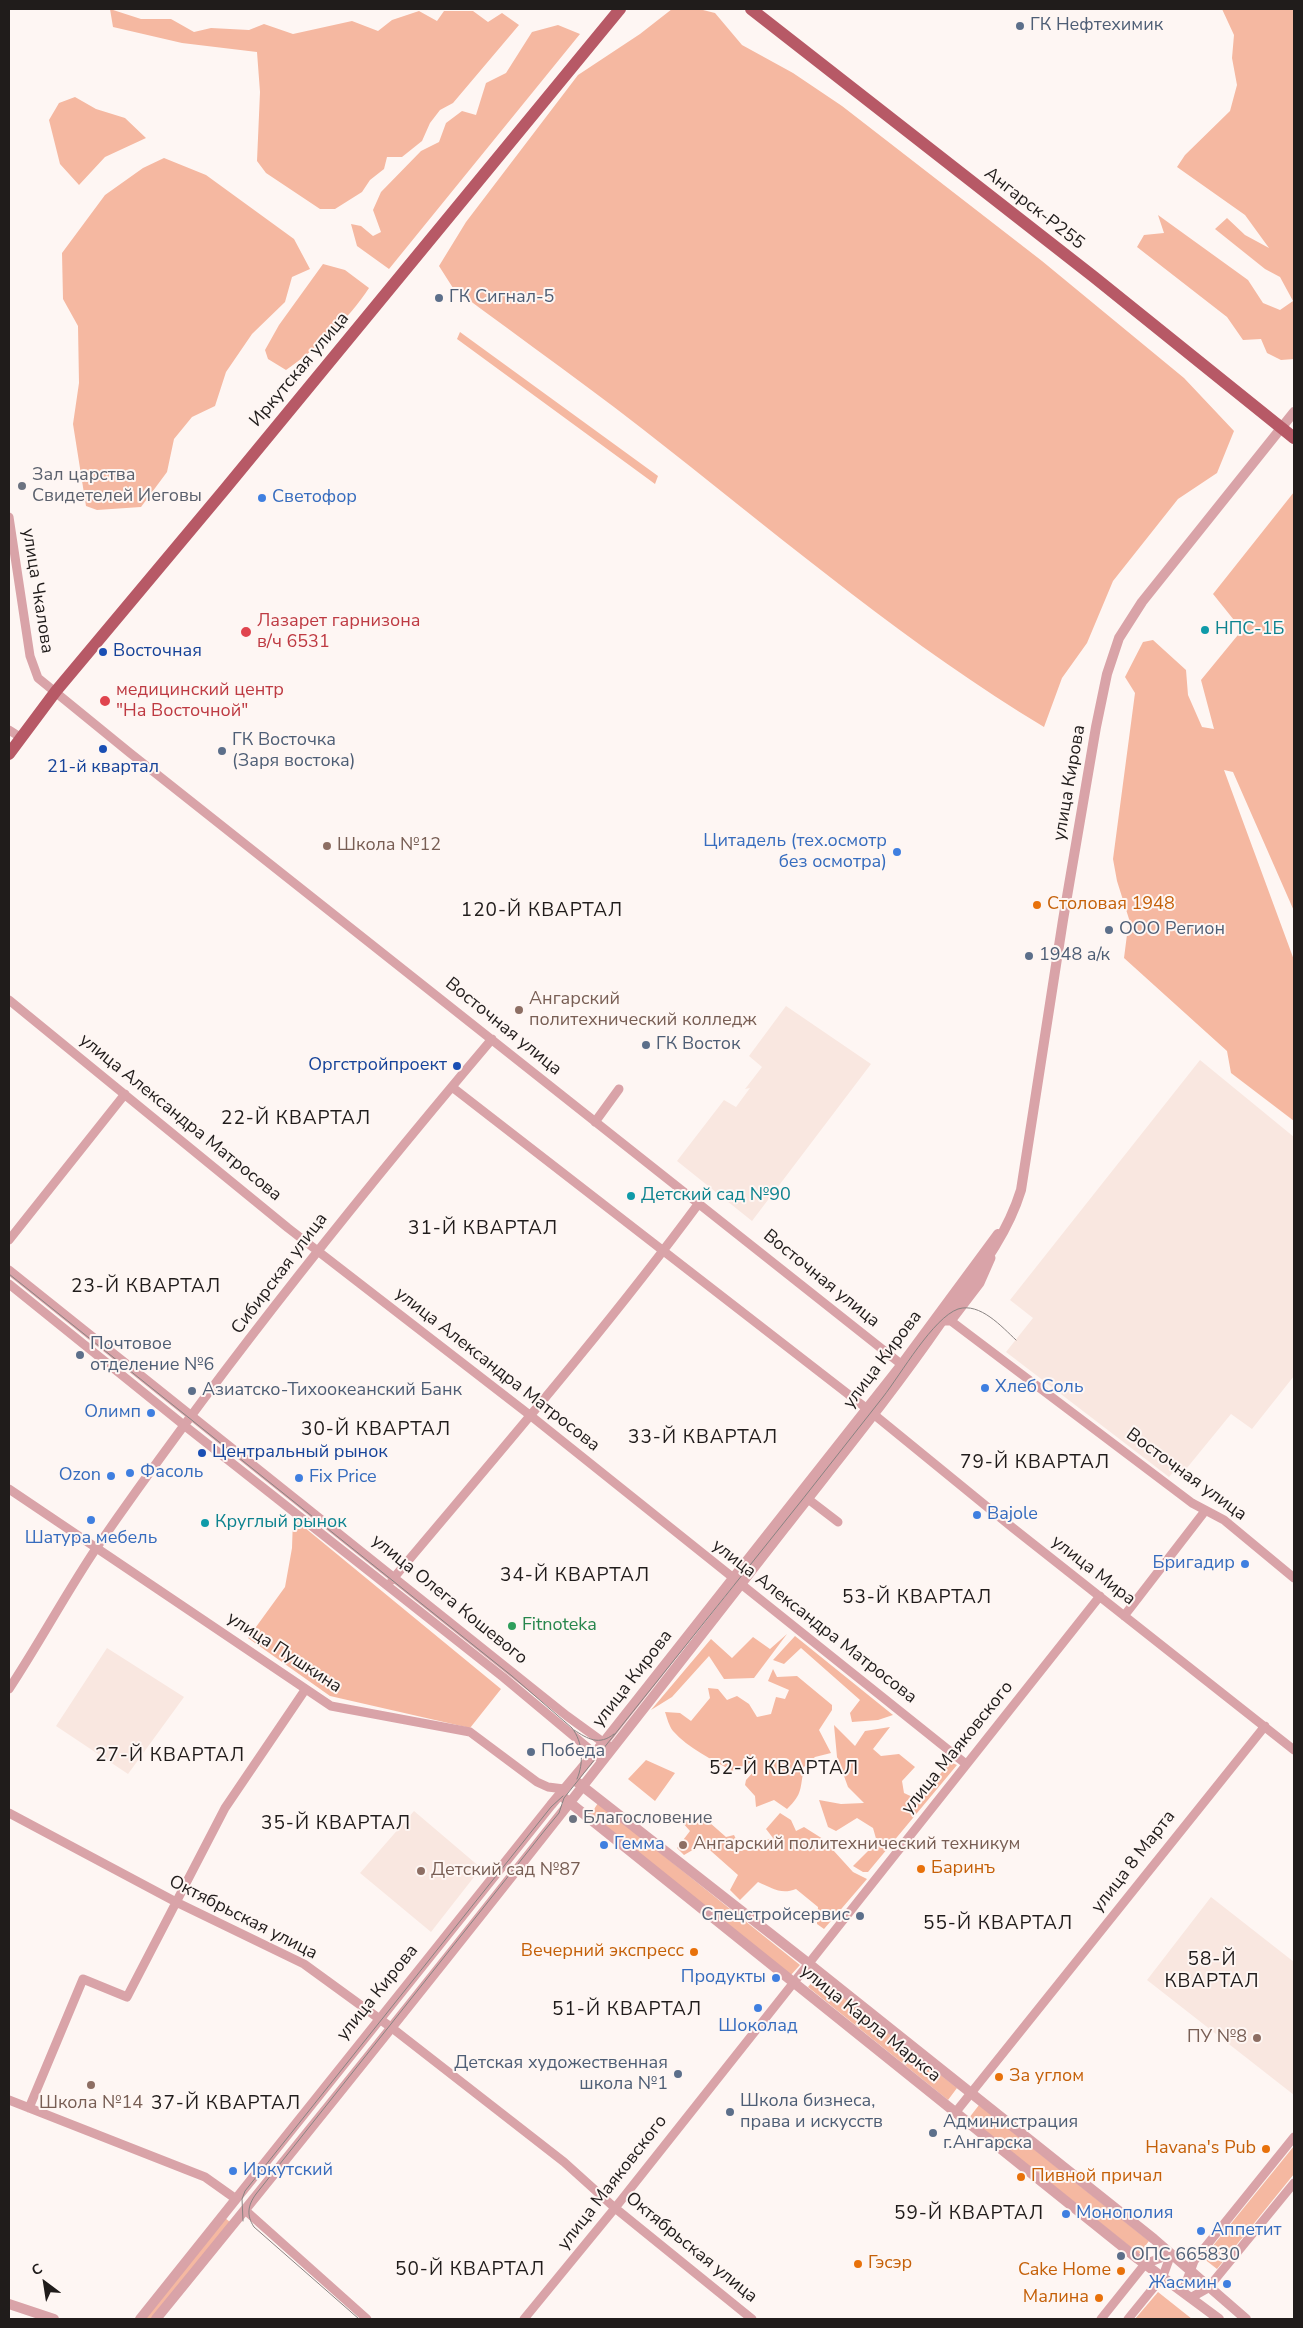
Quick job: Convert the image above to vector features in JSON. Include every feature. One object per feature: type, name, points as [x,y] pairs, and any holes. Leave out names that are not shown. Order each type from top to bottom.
[{"type":"main road","name":"Иркутская улица","points":[[9,754],[14,734],[56,691],[225,489],[620,9]]},
{"type":"main road","name":"Ангарск-Р255","points":[[751,9],[1094,277],[1294,438]]},
{"type":"street","name":"улица Кирова","points":[[140,2319],[561,1792],[607,1746],[870,1411],[894,1388],[914,1348],[942,1321],[996,1246],[1013,1216],[1021,1190],[1063,920],[1096,727],[1107,674],[1118,638],[1142,602],[1294,412]]},
{"type":"street","name":"улица Чкалова","points":[[9,517],[30,656],[38,678],[56,691]]},
{"type":"street","name":"Восточная улица","points":[[56,691],[130,753],[905,1367]]},
{"type":"street","name":"улица Александра Матросова","points":[[9,1000],[318,1251],[531,1416],[737,1582],[914,1720],[966,1764]]},
{"type":"street","name":"Сибирская улица","points":[[9,1689],[97,1548],[193,1415],[318,1251],[492,1039]]},
{"type":"street","name":"улица Мира","points":[[452,1087],[870,1411],[1294,1750]]},
{"type":"street","points":[[595,1122],[619,1089]]},
{"type":"street","points":[[9,1240],[125,1094]]},
{"type":"street","points":[[387,1586],[531,1416],[663,1252],[699,1203]]},
{"type":"street","name":"улица Кирова","points":[[737,1582],[808,1499],[891,1378],[925,1347],[986,1248],[1013,1216]]},
{"type":"street","name":"улица Олега Кошевого","points":[[9,1270],[607,1746]]},
{"type":"street","name":"улица Олега Кошевого","points":[[9,1284],[185,1426],[503,1677],[598,1756]]},
{"type":"street","name":"Восточная улица","points":[[942,1321],[1205,1511],[1224,1520],[1294,1578]]},
{"type":"street","points":[[914,1348],[925,1347]]},
{"type":"street","points":[[891,1378],[894,1388]]},
{"type":"street","name":"улица Пушкина","points":[[9,1489],[331,1706],[470,1732],[537,1782],[561,1792]]},
{"type":"street","points":[[808,1499],[838,1522]]},
{"type":"street","points":[[1124,1616],[1205,1511]]},
{"type":"street","name":"улица Маяковского","points":[[524,2319],[616,2208],[1100,1596]]},
{"type":"street","points":[[29,2108],[83,1979],[127,1997],[225,1808],[305,1690]]},
{"type":"street","name":"улица 8 Марта","points":[[955,2113],[1265,1726]]},
{"type":"street","name":"улица Кирова","points":[[156,2319],[392,2028],[583,1785],[598,1756]]},
{"type":"street","name":"улица Карла Маркса","points":[[571,1780],[583,1785],[808,1963],[1171,2254],[1246,2319]]},
{"type":"street","name":"улица Карла Маркса","points":[[561,1792],[568,1802],[955,2113],[1145,2264],[1192,2297],[1219,2319]]},
{"type":"street","name":"Октябрьская улица","points":[[9,1813],[176,1902],[304,1964],[379,2018],[564,2162],[616,2208],[752,2319]]},
{"type":"street","points":[[9,2100],[206,2177],[236,2199],[245,2210],[367,2319]]},
{"type":"street","points":[[1183,2291],[1189,2270],[1294,2137]]},
{"type":"street","points":[[1192,2297],[1208,2288],[1294,2182]]},
{"type":"street","points":[[1101,2319],[1145,2264],[1171,2254]]},
{"type":"street","points":[[1128,2319],[1163,2276],[1171,2254]]},
{"type":"street","points":[[9,2304],[54,2319]]},
{"type":"shaded area","points":[[110,9],[141,19],[171,19],[194,32],[211,28],[249,30],[264,24],[293,34],[352,21],[378,31],[392,20],[419,11],[437,21],[444,11],[473,11],[488,22],[502,13],[519,25],[453,103],[440,110],[430,123],[422,141],[402,157],[387,157],[384,169],[370,180],[362,192],[335,209],[320,209],[266,173],[257,161],[260,92],[257,52],[182,43],[113,27]]},
{"type":"shaded area","points":[[672,9],[699,9],[715,13],[742,45],[793,73],[842,106],[1042,261],[1184,378],[1234,431],[1217,473],[1178,499],[1113,581],[1087,643],[1062,678],[1044,727],[946,663],[852,594],[642,428],[453,288],[439,266],[466,222],[578,75],[640,34]]},
{"type":"shaded area","points":[[1222,9],[1294,9],[1294,359],[1281,360],[1267,353],[1261,339],[1243,340],[1227,317],[1137,247],[1144,235],[1164,233],[1158,215],[1248,280],[1263,303],[1280,310],[1293,301],[1280,277],[1265,269],[1215,229],[1227,218],[1245,235],[1269,248],[1245,215],[1177,167],[1185,155],[1230,111],[1237,85],[1232,58],[1234,35]]},
{"type":"shaded area","points":[[558,25],[580,34],[389,269],[357,246],[351,224],[361,226],[373,236],[381,232],[373,210],[381,192],[421,151],[439,142],[446,123],[462,111],[476,115],[486,83],[506,73],[532,32]]},
{"type":"shaded area","points":[[75,97],[96,109],[125,118],[146,138],[105,157],[79,185],[60,164],[49,120],[59,103]]},
{"type":"shaded area","points":[[164,158],[206,175],[294,239],[310,269],[292,277],[285,302],[252,334],[226,372],[215,406],[192,417],[174,439],[167,472],[141,507],[97,510],[86,506],[73,424],[79,383],[78,326],[63,299],[62,253],[105,195],[143,168]]},
{"type":"shaded area","points":[[323,264],[345,270],[369,288],[352,311],[331,333],[286,370],[268,359],[265,350],[279,325]]},
{"type":"shaded area","points":[[460,332],[658,476],[655,484],[457,339]]},
{"type":"shaded area","points":[[1294,492],[1294,911],[1233,772],[1224,770],[1294,960],[1294,1121],[1231,1073],[1227,1051],[1124,958],[1129,919],[1117,881],[1113,859],[1135,693],[1125,677],[1143,642],[1153,640],[1186,670],[1188,695],[1202,727],[1214,729],[1201,680],[1242,630],[1213,594]]},
{"type":"shaded area","points":[[786,1006],[871,1064],[752,1221],[677,1161],[724,1100],[736,1107],[750,1088],[745,1089],[762,1067],[749,1056]]},
{"type":"shaded area","points":[[1200,1060],[1294,1137],[1294,1376],[1252,1429],[1231,1414],[1182,1474],[1175,1470],[1169,1477],[1006,1352],[1033,1318],[1010,1300]]},
{"type":"shaded area","points":[[293,1518],[501,1689],[470,1728],[330,1696],[248,1638],[285,1587],[292,1548]]},
{"type":"shaded area","points":[[787,1634],[754,1678],[724,1679],[709,1656],[672,1697],[651,1710],[711,1639],[732,1658],[753,1637],[770,1649]]},
{"type":"shaded area","points":[[795,1636],[893,1715],[878,1720],[852,1722],[850,1713],[860,1700],[801,1648],[784,1664],[773,1660]]},
{"type":"shaded area","points":[[107,1648],[184,1697],[128,1774],[56,1726]]},
{"type":"shaded area","points":[[773,1669],[777,1677],[797,1676],[832,1705],[832,1710],[819,1730],[831,1753],[815,1757],[804,1767],[798,1795],[787,1809],[774,1800],[756,1807],[755,1796],[745,1785],[746,1780],[756,1769],[750,1763],[732,1771],[701,1753],[673,1731],[665,1712],[680,1713],[691,1721],[710,1698],[708,1688],[718,1689],[727,1700],[737,1696],[749,1704],[757,1717],[771,1714],[776,1697],[785,1699],[789,1690],[768,1681]]},
{"type":"shaded area","points":[[834,1725],[855,1746],[865,1731],[890,1727],[873,1749],[881,1756],[899,1754],[915,1767],[902,1781],[904,1793],[919,1800],[950,1762],[957,1765],[868,1872],[863,1872],[853,1866],[877,1842],[873,1828],[857,1818],[836,1831],[828,1827],[819,1800],[841,1804],[864,1803],[848,1787],[837,1757]]},
{"type":"shaded area","points":[[646,1760],[675,1773],[655,1801],[628,1779]]},
{"type":"shaded area","points":[[598,1803],[800,1965],[790,1976],[589,1817]]},
{"type":"shaded area","name":"Детский сад №87","points":[[414,1811],[481,1868],[431,1932],[360,1873]]},
{"type":"shaded area","points":[[780,1813],[791,1820],[796,1831],[804,1827],[823,1839],[853,1872],[867,1879],[824,1929],[817,1924],[818,1907],[796,1889],[781,1891],[758,1882],[740,1900],[730,1890],[738,1875],[703,1844],[684,1855],[677,1848],[690,1831],[682,1822],[697,1815],[707,1815],[709,1822],[726,1837],[734,1835],[737,1841],[734,1851],[751,1849],[757,1842],[773,1838],[766,1829]]},
{"type":"shaded area","name":"ПУ №8","points":[[1211,1897],[1294,1962],[1294,2095],[1147,1980]]},
{"type":"shaded area","points":[[817,1976],[957,2088],[948,2100],[808,1987]]},
{"type":"shaded area","points":[[979,2105],[1149,2241],[1139,2254],[969,2118]]},
{"type":"shaded area","points":[[1294,2146],[1294,2174],[1217,2269],[1203,2258]]},
{"type":"shaded area","points":[[225,2218],[230,2222],[152,2319],[142,2319]]},
{"type":"shaded area","points":[[1158,2292],[1192,2319],[1135,2319]]},
{"type":"tram line","points":[[9,1274],[512,1676],[572,1728],[576,1734],[581,1753],[581,1766],[577,1779]]},
{"type":"tram line","points":[[359,2319],[254,2227],[249,2210],[256,2194],[559,1813],[564,1798],[883,1397],[938,1323],[948,1314],[958,1309],[974,1309],[990,1317],[1016,1340]]},
{"type":"tram line","points":[[574,1730],[594,1740],[603,1740],[614,1734]]},
{"type":"tram line","points":[[243,2221],[242,2199],[245,2191],[551,1807],[563,1796]]},
{"type":"place","name":"ГК Нефтехимик","points":[[1020,26]]},
{"type":"place","name":"ГК Сигнал-5","points":[[439,298]]},
{"type":"place","name":"Зал царства Свидетелей Иеговы","points":[[22,486]]},
{"type":"place","name":"Светофор","points":[[262,498]]},
{"type":"place","name":"НПС-1Б","points":[[1205,630]]},
{"type":"place","name":"Лазарет гарнизона в/ч 6531","points":[[246,632]]},
{"type":"place","name":"Восточная","points":[[103,652]]},
{"type":"place","name":"медицинский центр \"На Восточной\"","points":[[105,701]]},
{"type":"place","name":"21-й квартал","points":[[103,749]]},
{"type":"place","name":"ГК Восточка (Заря востока)","points":[[222,751]]},
{"type":"place","name":"Школа №12","points":[[327,846]]},
{"type":"place","name":"Цитадель (тех.осмотр без осмотра)","points":[[897,852]]},
{"type":"place","name":"Столовая 1948","points":[[1037,905]]},
{"type":"place","name":"ООО Регион","points":[[1109,930]]},
{"type":"place","name":"1948 а/к","points":[[1029,956]]},
{"type":"place","name":"Ангарский политехнический колледж","points":[[519,1010]]},
{"type":"place","name":"ГК Восток","points":[[646,1045]]},
{"type":"place","name":"Оргстройпроект","points":[[457,1066]]},
{"type":"place","name":"Детский сад №90","points":[[631,1196]]},
{"type":"place","name":"Почтовое отделение №6","points":[[80,1355]]},
{"type":"place","name":"Хлеб Соль","points":[[985,1388]]},
{"type":"place","name":"Азиатско-Тихоокеанский Банк","points":[[192,1391]]},
{"type":"place","name":"Олимп","points":[[151,1413]]},
{"type":"place","name":"Центральный рынок","points":[[202,1453]]},
{"type":"place","name":"Фасоль","points":[[130,1473]]},
{"type":"place","name":"Ozon","points":[[111,1476]]},
{"type":"place","name":"Fix Price","points":[[299,1478]]},
{"type":"place","name":"Bajole","points":[[977,1515]]},
{"type":"place","name":"Шатура мебель","points":[[91,1520]]},
{"type":"place","name":"Круглый рынок","points":[[205,1523]]},
{"type":"place","name":"Бригадир","points":[[1245,1564]]},
{"type":"place","name":"Fitnoteka","points":[[512,1626]]},
{"type":"place","name":"Победа","points":[[531,1752]]},
{"type":"place","name":"Благословение","points":[[573,1819]]},
{"type":"place","name":"Гемма","points":[[604,1845]]},
{"type":"place","name":"Ангарский политехнический техникум","points":[[683,1845]]},
{"type":"place","name":"Баринъ","points":[[921,1869]]},
{"type":"place","name":"Детский сад №87","points":[[421,1871]]},
{"type":"place","name":"Спецстройсервис","points":[[860,1916]]},
{"type":"place","name":"Вечерний экспресс","points":[[694,1952]]},
{"type":"place","name":"Продукты","points":[[776,1978]]},
{"type":"place","name":"Шоколад","points":[[758,2008]]},
{"type":"place","name":"ПУ №8","points":[[1257,2038]]},
{"type":"place","name":"Детская художественная школа №1","points":[[678,2074]]},
{"type":"place","name":"За углом","points":[[999,2077]]},
{"type":"place","name":"Школа №14","points":[[91,2085]]},
{"type":"place","name":"Школа бизнеса, права и искусств","points":[[730,2112]]},
{"type":"place","name":"Администрация г.Ангарска","points":[[933,2133]]},
{"type":"place","name":"Havana's Pub","points":[[1266,2149]]},
{"type":"place","name":"Иркутский","points":[[233,2171]]},
{"type":"place","name":"Пивной причал","points":[[1021,2177]]},
{"type":"place","name":"Монополия","points":[[1066,2214]]},
{"type":"place","name":"Аппетит","points":[[1201,2231]]},
{"type":"place","name":"ОПС 665830","points":[[1121,2256]]},
{"type":"place","name":"Гэсэр","points":[[858,2264]]},
{"type":"place","name":"Cake Home","points":[[1121,2271]]},
{"type":"place","name":"Жасмин","points":[[1227,2284]]},
{"type":"place","name":"Малина","points":[[1099,2298]]},
{"type":"district","name":"120-Й КВАРТАЛ","points":[[542,911]]},
{"type":"district","name":"22-Й КВАРТАЛ","points":[[296,1119]]},
{"type":"district","name":"31-Й КВАРТАЛ","points":[[483,1229]]},
{"type":"district","name":"23-Й КВАРТАЛ","points":[[146,1287]]},
{"type":"district","name":"30-Й КВАРТАЛ","points":[[376,1430]]},
{"type":"district","name":"33-Й КВАРТАЛ","points":[[703,1438]]},
{"type":"district","name":"79-Й КВАРТАЛ","points":[[1035,1463]]},
{"type":"district","name":"34-Й КВАРТАЛ","points":[[575,1576]]},
{"type":"district","name":"53-Й КВАРТАЛ","points":[[917,1598]]},
{"type":"district","name":"27-Й КВАРТАЛ","points":[[170,1756]]},
{"type":"district","name":"52-Й КВАРТАЛ","points":[[784,1769]]},
{"type":"district","name":"35-Й КВАРТАЛ","points":[[336,1824]]},
{"type":"district","name":"55-Й КВАРТАЛ","points":[[998,1924]]},
{"type":"district","name":"58-Й КВАРТАЛ","points":[[1212,1971]]},
{"type":"district","name":"51-Й КВАРТАЛ","points":[[627,2010]]},
{"type":"district","name":"37-Й КВАРТАЛ","points":[[226,2104]]},
{"type":"district","name":"59-Й КВАРТАЛ","points":[[969,2214]]},
{"type":"district","name":"50-Й КВАРТАЛ","points":[[470,2270]]}]
